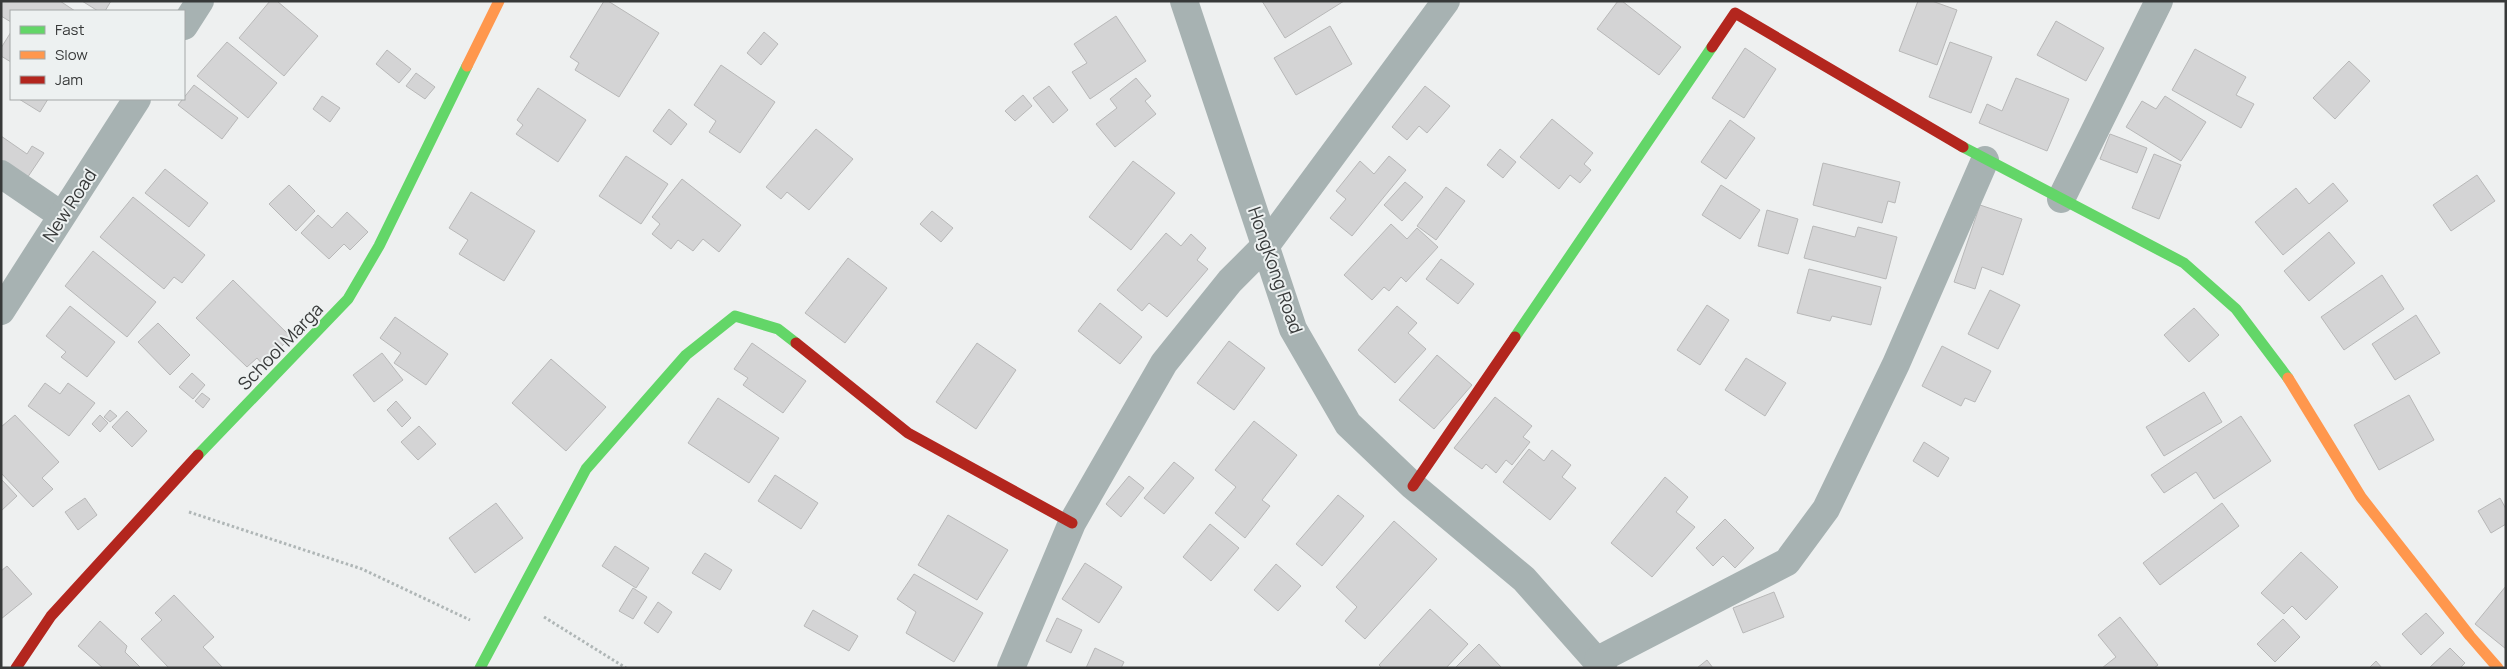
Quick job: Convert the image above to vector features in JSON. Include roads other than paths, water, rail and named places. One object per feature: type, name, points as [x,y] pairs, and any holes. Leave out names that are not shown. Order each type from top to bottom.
[{"type":"street","points":[[185,24],[200,1]]},
{"type":"street","name":"School Marga","points":[[16,668],[51,616],[154,501],[348,299],[379,246],[499,1]]},
{"type":"street","name":"HongKong Road","points":[[1184,1],[1267,244],[1293,329],[1348,424],[1413,486],[1524,579],[1601,664]]},
{"type":"street","points":[[1011,668],[1072,522],[1164,363],[1230,281],[1267,244],[1446,1]]},
{"type":"street","points":[[2060,199],[2159,1]]},
{"type":"street","points":[[1413,486],[1735,13],[1985,160],[2184,263],[2236,309],[2294,386],[2361,497],[2470,636],[2498,668]]},
{"type":"street","name":"New Road","points":[[1,311],[136,100]]},
{"type":"street","points":[[1601,664],[1787,562],[1826,509],[1896,364],[1985,160]]},
{"type":"street","points":[[1,174],[61,215]]},
{"type":"street","points":[[480,668],[515,599],[586,469],[686,356],[735,316],[778,329],[908,433],[1072,522]]}]
